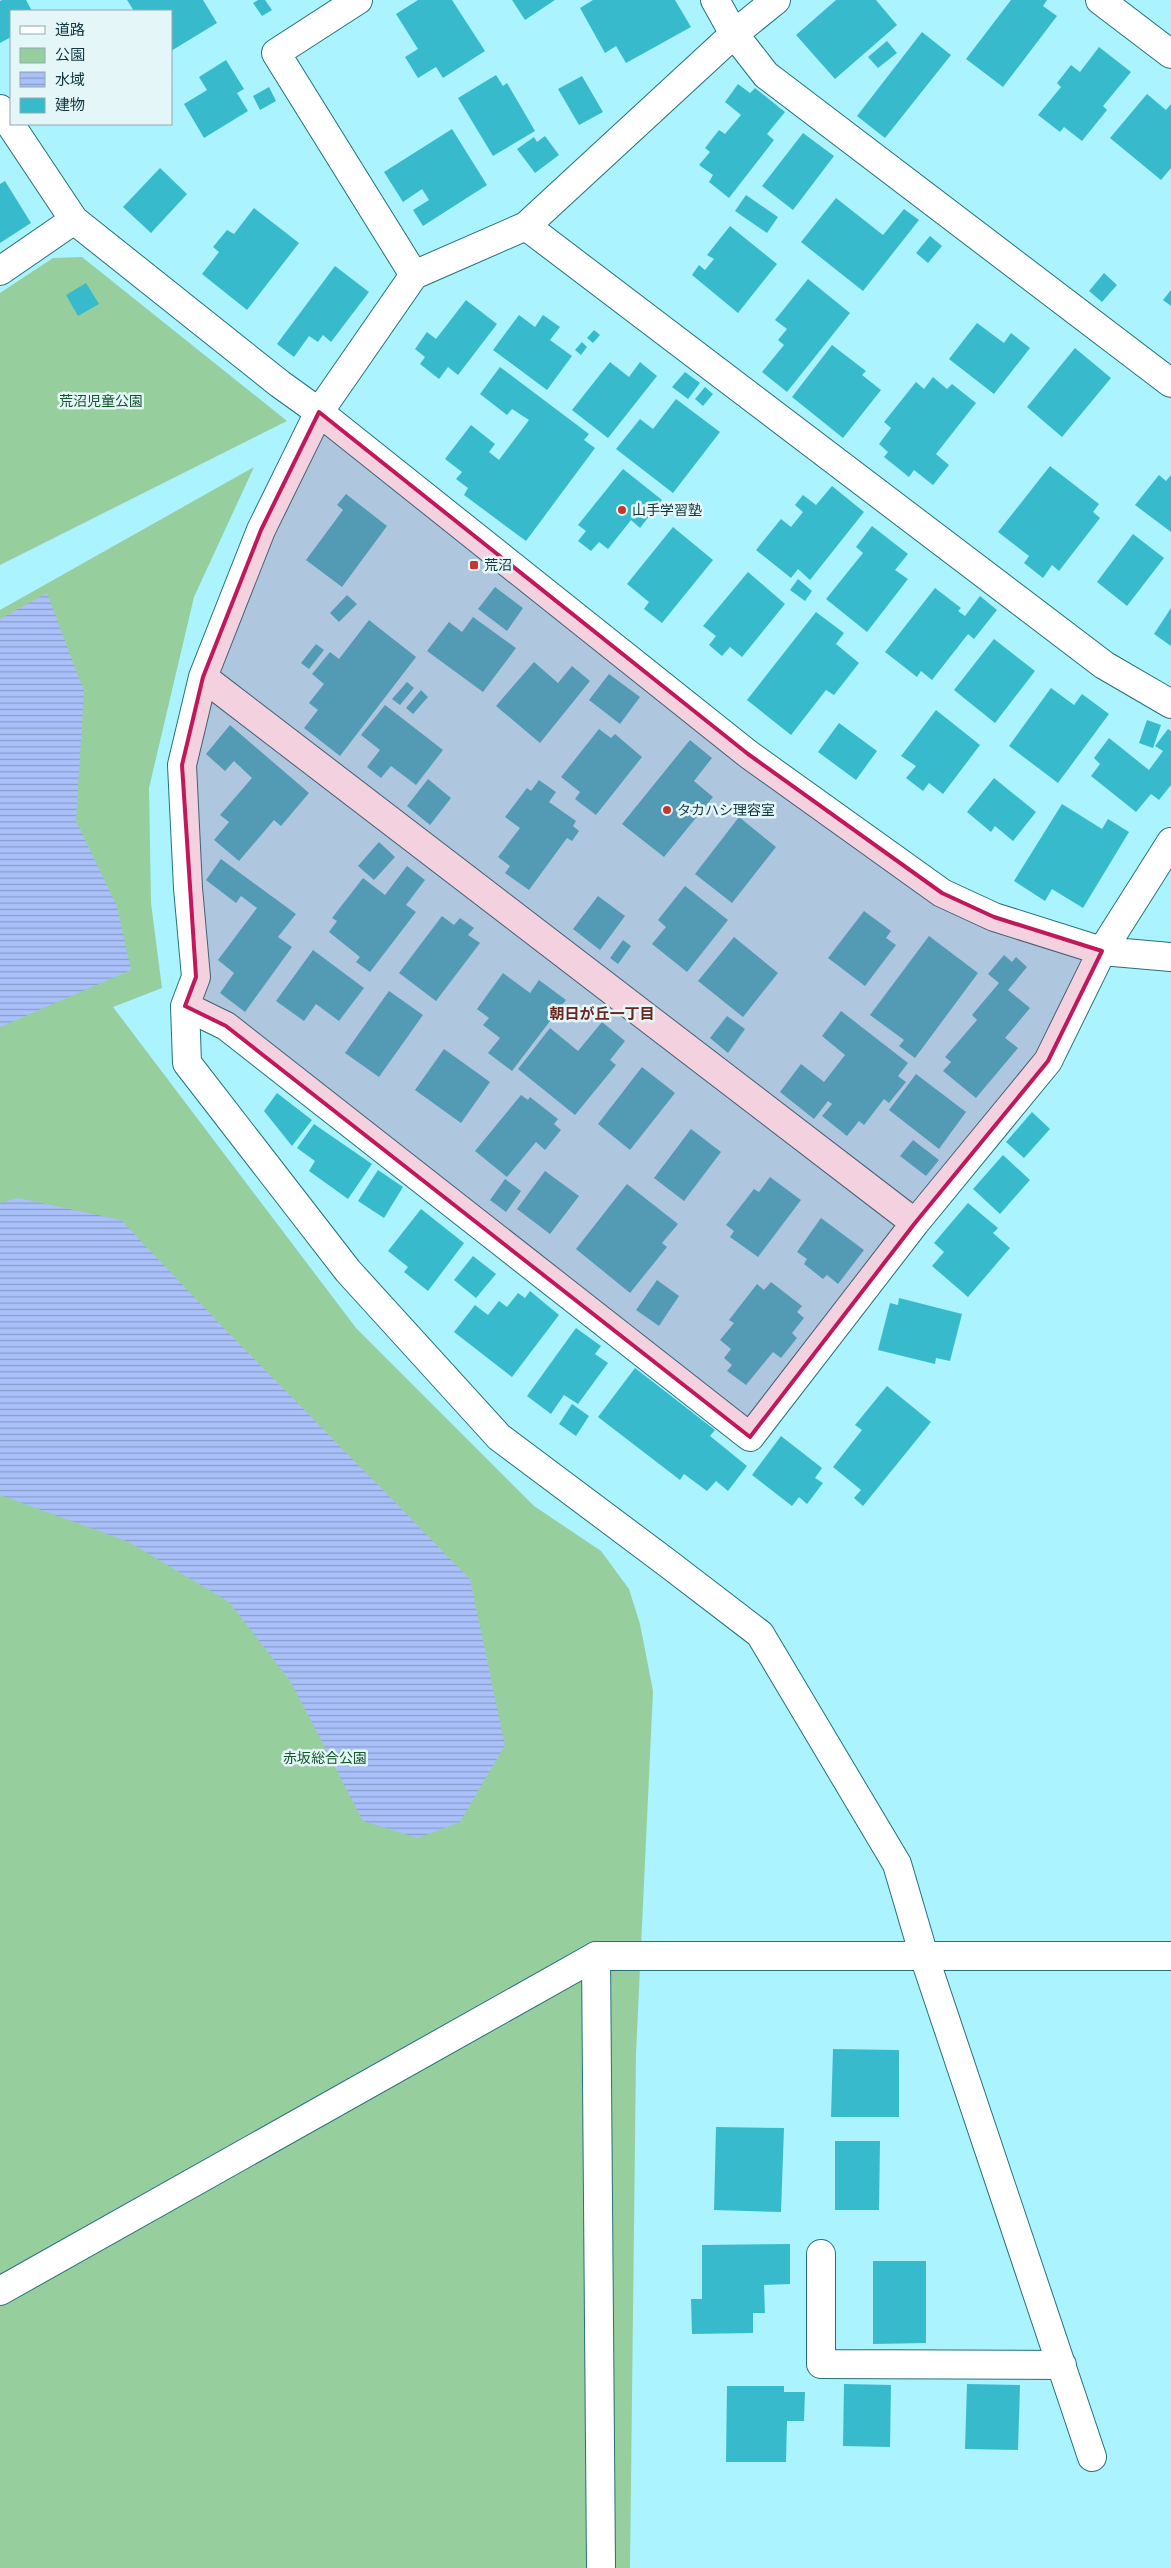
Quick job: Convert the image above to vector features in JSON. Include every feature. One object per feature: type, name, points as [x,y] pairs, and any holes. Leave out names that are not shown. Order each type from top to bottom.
[{"type":"street","points":[[358,0],[276,53],[414,275]]},
{"type":"street","points":[[715,0],[734,34],[766,75],[1171,384]]},
{"type":"street","points":[[776,0],[734,34],[526,226],[414,275],[319,412],[261,530],[203,677],[182,765],[188,888],[196,977],[185,1006],[188,1063],[348,1271],[499,1437],[760,1634],[897,1864],[924,1956],[1092,2457]]},
{"type":"street","points":[[1100,0],[1171,54]]},
{"type":"street","points":[[0,109],[10,124]]},
{"type":"street","points":[[11,125],[74,220],[280,384],[319,412],[748,754],[942,893],[994,917],[1102,950],[1171,957]]},
{"type":"street","points":[[0,271],[74,220]]},
{"type":"street","points":[[526,226],[1104,665],[1171,704]]},
{"type":"street","points":[[203,677],[915,1223]]},
{"type":"street","points":[[185,1006],[226,1026],[750,1437],[915,1223],[1048,1061],[1102,950],[1171,842]]},
{"type":"street","points":[[596,1956],[601,2568]]},
{"type":"street","points":[[0,2291],[596,1956],[1171,1956]]},
{"type":"street","points":[[821,2254],[821,2364],[1062,2365]]},
{"type":"highlighted area","points":[[319,412],[748,754],[942,893],[994,917],[1102,951],[1048,1061],[915,1223],[750,1437],[226,1026],[185,1006],[196,977],[182,765],[203,677],[261,530]]},
{"type":"green space","name":"荒沼児童公園","points":[[82,257],[287,421],[0,565],[0,293],[53,258]]},
{"type":"green space","name":"赤坂総合公園","points":[[254,467],[194,597],[149,788],[151,903],[162,988],[113,1007],[356,1328],[534,1506],[601,1551],[629,1589],[640,1624],[653,1691],[636,2054],[630,2568],[0,2568],[0,610]]},
{"type":"water","points":[[47,593],[84,691],[76,821],[117,906],[131,970],[0,1027],[0,619]]},
{"type":"water","points":[[18,1198],[121,1220],[217,1321],[470,1579],[505,1745],[460,1822],[418,1838],[363,1821],[291,1682],[229,1602],[129,1542],[0,1495],[0,1203]]},
{"type":"building","points":[[26,0],[31,10],[10,10],[10,38],[0,43],[0,1]]},
{"type":"building","points":[[127,0],[203,0],[217,23],[172,50],[172,10],[133,10]]},
{"type":"building","points":[[258,0],[265,0],[272,10],[262,16],[253,3]]},
{"type":"building","points":[[418,0],[452,0],[485,51],[443,78],[436,67],[418,78],[405,57],[418,49],[396,14]]},
{"type":"building","points":[[512,0],[555,0],[525,20]]},
{"type":"building","points":[[593,0],[675,0],[691,27],[626,63],[616,46],[605,53],[580,8]]},
{"type":"building","points":[[836,0],[876,0],[897,25],[835,79],[796,35]]},
{"type":"building","points":[[1011,0],[1047,0],[1043,6],[1057,16],[1003,87],[966,59]]},
{"type":"building","points":[[922,32],[951,55],[885,138],[857,116]]},
{"type":"building","points":[[887,41],[897,53],[878,68],[868,57]]},
{"type":"building","points":[[1099,47],[1131,72],[1103,106],[1107,110],[1082,141],[1064,127],[1060,132],[1038,115],[1061,87],[1057,83],[1071,65],[1080,72]]},
{"type":"building","points":[[226,60],[244,89],[237,93],[248,111],[204,138],[184,104],[207,90],[199,77]]},
{"type":"building","points":[[496,75],[503,86],[507,83],[535,131],[493,156],[458,98]]},
{"type":"building","points":[[582,76],[603,112],[579,125],[558,89]]},
{"type":"building","points":[[738,84],[750,93],[755,88],[785,112],[767,134],[774,140],[729,198],[709,182],[713,175],[699,165],[710,152],[705,148],[719,130],[725,134],[741,115],[725,102]]},
{"type":"building","points":[[269,87],[276,101],[260,110],[253,96]]},
{"type":"building","points":[[1147,94],[1166,110],[1171,104],[1171,168],[1161,180],[1110,138]]},
{"type":"building","points":[[452,129],[487,185],[423,226],[413,210],[429,200],[422,189],[403,202],[384,172]]},
{"type":"building","points":[[803,133],[834,156],[793,210],[762,186]]},
{"type":"building","points":[[545,136],[559,155],[535,173],[517,149],[534,137],[537,142]]},
{"type":"building","points":[[160,168],[187,194],[151,233],[123,207]]},
{"type":"building","points":[[5,181],[31,223],[0,243],[0,184]]},
{"type":"building","points":[[746,195],[778,217],[767,233],[735,211]]},
{"type":"building","points":[[836,198],[883,235],[904,209],[919,220],[863,291],[801,242]]},
{"type":"building","points":[[254,208],[299,243],[247,310],[202,274],[219,252],[213,247],[227,230],[234,234]]},
{"type":"building","points":[[730,226],[777,264],[738,313],[692,275],[699,265],[705,270],[714,259],[707,255]]},
{"type":"building","points":[[930,236],[942,246],[928,263],[916,253]]},
{"type":"building","points":[[335,266],[369,292],[331,342],[323,335],[318,342],[309,336],[294,357],[277,344]]},
{"type":"building","points":[[1104,273],[1117,285],[1102,302],[1089,291]]},
{"type":"building","points":[[808,279],[850,313],[787,392],[762,372],[784,345],[778,340],[787,329],[775,320]]},
{"type":"building","points":[[86,283],[99,304],[78,316],[66,295]]},
{"type":"building","points":[[1171,290],[1171,306],[1163,300]]},
{"type":"building","points":[[466,300],[497,324],[458,375],[448,367],[439,379],[420,364],[425,357],[415,349],[427,332],[436,339]]},
{"type":"building","points":[[519,315],[535,327],[543,315],[560,327],[550,340],[572,356],[547,390],[493,350]]},
{"type":"building","points":[[977,323],[1004,343],[1011,333],[1030,348],[994,394],[949,359]]},
{"type":"building","points":[[594,330],[600,335],[593,343],[587,338]]},
{"type":"building","points":[[582,342],[587,347],[581,355],[575,350]]},
{"type":"building","points":[[832,345],[866,371],[862,375],[881,390],[843,438],[792,397]]},
{"type":"building","points":[[1075,348],[1111,378],[1062,437],[1027,407]]},
{"type":"building","points":[[610,362],[629,377],[640,362],[657,376],[608,438],[572,410]]},
{"type":"building","points":[[500,367],[589,434],[584,440],[595,448],[526,541],[464,495],[468,488],[456,479],[462,472],[445,459],[471,425],[495,444],[489,452],[499,460],[529,420],[512,409],[507,415],[480,394]]},
{"type":"building","points":[[685,372],[700,383],[688,399],[672,387]]},
{"type":"building","points":[[933,377],[947,389],[952,384],[976,403],[936,454],[949,465],[933,485],[914,470],[909,477],[884,457],[888,452],[879,444],[891,428],[884,422],[916,382],[924,389]]},
{"type":"building","points":[[705,387],[713,394],[703,406],[695,399]]},
{"type":"building","points":[[676,399],[720,432],[673,493],[616,449],[640,419],[653,429]]},
{"type":"building","points":[[1050,466],[1099,504],[1093,512],[1100,518],[1059,571],[1052,565],[1043,578],[1024,563],[1029,556],[998,532]]},
{"type":"building","name":"山手学習塾","points":[[623,469],[662,500],[640,528],[631,520],[608,549],[599,542],[591,551],[578,541],[586,531],[578,525]]},
{"type":"building","points":[[1159,475],[1166,481],[1171,475],[1171,532],[1135,505]]},
{"type":"building","points":[[832,486],[864,512],[810,580],[798,569],[791,578],[756,550],[781,519],[791,527],[803,512],[795,505],[803,495],[816,505]]},
{"type":"building","points":[[346,494],[387,526],[342,587],[306,560],[343,510],[337,505]]},
{"type":"building","points":[[872,526],[908,554],[895,570],[908,579],[867,632],[826,599],[863,553],[856,547]]},
{"type":"building","points":[[673,527],[713,560],[662,623],[644,609],[649,602],[627,584]]},
{"type":"building","points":[[1133,534],[1164,558],[1127,606],[1097,582]]},
{"type":"building","points":[[748,572],[785,604],[742,657],[730,647],[722,656],[709,645],[716,636],[703,626]]},
{"type":"building","points":[[798,579],[812,591],[805,601],[790,590]]},
{"type":"building","points":[[495,587],[523,608],[507,631],[478,609]]},
{"type":"building","points":[[935,588],[961,608],[958,611],[965,616],[980,596],[997,610],[974,639],[968,634],[932,680],[921,671],[917,677],[885,652]]},
{"type":"building","points":[[347,595],[357,604],[339,622],[330,613]]},
{"type":"building","points":[[1171,608],[1171,646],[1154,634]]},
{"type":"building","points":[[816,612],[844,633],[836,644],[859,663],[834,695],[826,690],[791,735],[747,700]]},
{"type":"building","points":[[473,617],[516,648],[483,692],[427,651],[449,622],[462,632]]},
{"type":"building","points":[[369,620],[416,657],[340,756],[304,728],[318,710],[309,703],[324,684],[312,674],[330,652],[339,659]]},
{"type":"building","points":[[994,639],[1035,671],[995,723],[954,690]]},
{"type":"building","points":[[316,644],[324,650],[309,669],[301,663]]},
{"type":"building","points":[[534,662],[558,683],[572,666],[590,681],[540,743],[496,706]]},
{"type":"building","points":[[609,674],[640,697],[620,724],[589,700]]},
{"type":"building","points":[[407,682],[414,688],[400,705],[392,699]]},
{"type":"building","points":[[1051,688],[1074,705],[1082,694],[1109,714],[1058,783],[1009,746]]},
{"type":"building","points":[[421,690],[428,697],[413,714],[406,708]]},
{"type":"building","points":[[385,705],[443,750],[416,785],[391,766],[381,778],[367,767],[380,750],[361,735]]},
{"type":"building","points":[[936,710],[980,745],[943,794],[929,783],[923,791],[906,778],[916,766],[901,756]]},
{"type":"building","points":[[1147,720],[1161,725],[1153,748],[1139,743]]},
{"type":"building","points":[[839,723],[877,751],[856,780],[818,752]]},
{"type":"building","points":[[230,725],[309,793],[281,826],[274,820],[239,861],[214,840],[229,822],[220,815],[252,778],[234,761],[225,771],[206,754]]},
{"type":"building","points":[[599,729],[611,738],[615,734],[642,757],[596,815],[575,799],[580,792],[561,777]]},
{"type":"building","points":[[1168,729],[1171,731],[1171,785],[1159,800],[1151,794],[1136,812],[1091,776],[1100,764],[1094,758],[1109,738],[1149,770],[1163,751],[1155,746]]},
{"type":"building","name":"タカハシ理容室","points":[[690,740],[712,758],[694,781],[713,797],[664,857],[622,824]]},
{"type":"building","points":[[994,778],[1036,812],[1013,841],[995,826],[991,832],[967,812]]},
{"type":"building","points":[[428,779],[451,798],[430,825],[407,806]]},
{"type":"building","points":[[539,780],[556,792],[549,802],[576,821],[573,826],[579,831],[572,841],[567,838],[529,890],[505,873],[510,866],[498,857],[520,828],[505,817],[527,788],[531,791]]},
{"type":"building","points":[[1062,804],[1102,829],[1108,819],[1129,832],[1083,908],[1052,889],[1045,901],[1014,881]]},
{"type":"building","points":[[739,817],[776,847],[732,903],[695,874]]},
{"type":"building","points":[[379,842],[395,857],[374,880],[358,866]]},
{"type":"building","points":[[221,859],[296,914],[278,937],[292,947],[245,1012],[220,993],[234,973],[218,960],[257,908],[241,896],[236,903],[206,880]]},
{"type":"building","points":[[407,866],[425,880],[406,905],[416,912],[370,972],[356,962],[360,957],[329,932],[337,921],[332,918],[363,878],[385,895]]},
{"type":"building","points":[[685,886],[728,920],[687,972],[652,944],[666,927],[658,920]]},
{"type":"building","points":[[598,896],[625,916],[600,950],[573,929]]},
{"type":"building","points":[[864,911],[891,931],[886,938],[896,945],[865,986],[828,958]]},
{"type":"building","points":[[442,916],[454,925],[460,918],[474,928],[468,935],[480,943],[436,1001],[399,973]]},
{"type":"building","points":[[929,936],[978,973],[915,1058],[899,1046],[904,1040],[870,1015]]},
{"type":"building","points":[[734,937],[778,973],[743,1017],[698,981]]},
{"type":"building","points":[[623,940],[631,946],[618,964],[610,958]]},
{"type":"building","points":[[313,950],[364,988],[339,1021],[316,1004],[304,1021],[276,1001]]},
{"type":"building","points":[[1004,955],[1012,962],[1016,957],[1027,967],[1008,990],[1030,1008],[1005,1038],[1018,1048],[976,1098],[943,1071],[951,1062],[945,1057],[977,1020],[972,1015],[999,983],[988,974]]},
{"type":"building","points":[[503,973],[530,993],[539,980],[566,1000],[512,1071],[488,1053],[500,1038],[483,1025],[489,1018],[477,1009]]},
{"type":"building","points":[[389,991],[423,1015],[379,1077],[345,1053]]},
{"type":"building","points":[[841,1011],[908,1063],[898,1076],[906,1082],[889,1103],[884,1099],[864,1125],[859,1121],[847,1136],[822,1116],[832,1104],[828,1101],[814,1119],[780,1092],[801,1064],[824,1082],[845,1055],[822,1036]]},
{"type":"building","points":[[727,1016],[745,1029],[728,1053],[710,1038]]},
{"type":"building","points":[[602,1022],[625,1041],[610,1060],[616,1065],[575,1115],[518,1069],[550,1028],[578,1051]]},
{"type":"building","points":[[444,1049],[490,1082],[461,1123],[415,1090]]},
{"type":"building","points":[[642,1067],[675,1093],[630,1150],[598,1124]]},
{"type":"building","points":[[916,1074],[966,1112],[939,1149],[889,1110]]},
{"type":"building","points":[[277,1093],[312,1120],[292,1146],[264,1111]]},
{"type":"building","points":[[521,1095],[528,1100],[530,1097],[558,1119],[554,1124],[561,1130],[545,1150],[536,1142],[507,1177],[475,1151]]},
{"type":"building","points":[[1032,1112],[1050,1129],[1024,1158],[1006,1142]]},
{"type":"building","points":[[314,1124],[372,1164],[348,1199],[309,1171],[315,1161],[297,1148]]},
{"type":"building","points":[[691,1129],[721,1152],[684,1201],[654,1178]]},
{"type":"building","points":[[913,1140],[939,1160],[926,1176],[900,1156]]},
{"type":"building","points":[[1003,1155],[1030,1180],[1000,1214],[973,1189]]},
{"type":"building","points":[[378,1170],[403,1187],[384,1218],[358,1201]]},
{"type":"building","points":[[545,1171],[579,1196],[550,1234],[517,1209]]},
{"type":"building","points":[[770,1177],[801,1200],[758,1257],[730,1237],[734,1231],[726,1225],[754,1189],[759,1192]]},
{"type":"building","points":[[505,1179],[521,1191],[506,1212],[490,1200]]},
{"type":"building","points":[[627,1184],[678,1224],[662,1243],[667,1247],[630,1293],[576,1249]]},
{"type":"building","points":[[968,1203],[998,1228],[993,1233],[1010,1248],[968,1297],[932,1266],[944,1252],[934,1243]]},
{"type":"building","points":[[421,1209],[464,1243],[428,1291],[404,1272],[408,1267],[388,1251]]},
{"type":"building","points":[[821,1218],[864,1250],[838,1284],[827,1275],[823,1279],[804,1264],[807,1259],[797,1252]]},
{"type":"building","points":[[473,1256],[496,1274],[476,1298],[454,1280]]},
{"type":"building","points":[[657,1280],[679,1296],[659,1326],[636,1310]]},
{"type":"building","points":[[771,1282],[802,1306],[797,1312],[804,1318],[792,1333],[797,1338],[781,1358],[773,1352],[746,1385],[727,1371],[732,1365],[724,1358],[731,1349],[720,1340],[734,1323],[729,1320],[757,1284],[764,1290]]},
{"type":"building","points":[[530,1291],[559,1315],[512,1377],[454,1332],[475,1305],[488,1315],[499,1301],[507,1307],[518,1293],[525,1298]]},
{"type":"building","points":[[899,1298],[962,1314],[950,1361],[936,1358],[935,1364],[878,1350],[890,1303],[898,1305]]},
{"type":"building","points":[[576,1328],[601,1346],[595,1354],[608,1363],[578,1404],[564,1395],[551,1414],[527,1396]]},
{"type":"building","points":[[635,1368],[715,1430],[710,1436],[747,1466],[728,1491],[716,1481],[707,1491],[684,1474],[680,1480],[598,1417]]},
{"type":"building","points":[[887,1386],[931,1422],[863,1506],[854,1498],[861,1490],[833,1467],[862,1430],[855,1425]]},
{"type":"building","points":[[572,1404],[589,1416],[576,1436],[559,1424]]},
{"type":"building","points":[[781,1436],[822,1468],[815,1478],[823,1483],[807,1504],[799,1497],[792,1506],[752,1475]]},
{"type":"building","points":[[833,2049],[899,2050],[899,2117],[831,2117]]},
{"type":"building","points":[[716,2127],[784,2128],[781,2212],[714,2210]]},
{"type":"building","points":[[835,2141],[880,2141],[879,2210],[835,2210]]},
{"type":"building","points":[[790,2244],[790,2284],[764,2285],[765,2313],[753,2313],[753,2333],[692,2334],[691,2299],[702,2299],[702,2245]]},
{"type":"building","points":[[873,2261],[926,2261],[926,2343],[873,2344]]},
{"type":"building","points":[[844,2384],[891,2385],[890,2447],[843,2446]]},
{"type":"building","points":[[967,2384],[1020,2385],[1018,2450],[965,2449]]},
{"type":"building","points":[[727,2386],[784,2386],[784,2392],[805,2392],[804,2421],[787,2421],[786,2462],[726,2462]]},
{"type":"place","name":"山手学習塾","points":[[622,510]]},
{"type":"place","name":"荒沼","points":[[474,565]]},
{"type":"place","name":"タカハシ理容室","points":[[667,810]]},
{"type":"district","name":"朝日が丘一丁目","points":[[602,1014]]}]
